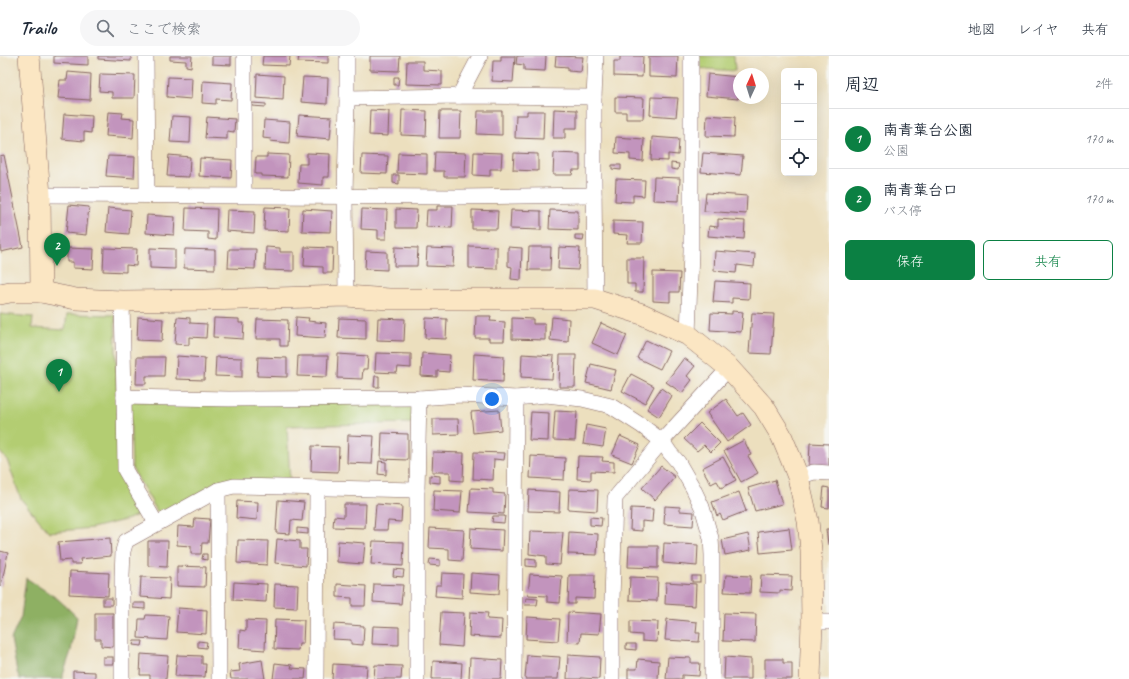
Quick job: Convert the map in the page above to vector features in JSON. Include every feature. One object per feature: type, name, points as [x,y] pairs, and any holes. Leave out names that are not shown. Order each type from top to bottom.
[{"type":"street","points":[[29,56],[40,195],[41,292]]},
{"type":"street","points":[[146,56],[146,195]]},
{"type":"street","points":[[244,56],[244,195]]},
{"type":"street","points":[[346,296],[347,56]]},
{"type":"street","points":[[459,96],[480,56]]},
{"type":"street","points":[[595,299],[594,97],[596,56]]},
{"type":"street","points":[[688,335],[691,251],[691,56]]},
{"type":"street","points":[[348,98],[459,96],[594,97]]},
{"type":"street","points":[[40,195],[461,197],[594,195]]},
{"type":"street","points":[[0,294],[10,292],[41,292],[76,299],[122,301],[346,296],[389,299],[595,299],[642,314],[688,335],[729,368],[764,407],[781,435],[798,477],[808,521],[820,622],[810,679]]},
{"type":"street","points":[[122,301],[125,470],[156,523]]},
{"type":"street","points":[[612,679],[612,600],[615,498],[662,441],[729,368]]},
{"type":"street","points":[[124,397],[419,398],[461,395],[516,398],[546,395],[582,399],[610,406],[642,426],[662,441],[678,462],[702,507],[711,538],[712,679]]},
{"type":"street","points":[[417,679],[416,490],[419,398]]},
{"type":"street","points":[[514,679],[516,398]]},
{"type":"street","points":[[798,477],[814,472],[829,473]]},
{"type":"street","points":[[122,679],[123,551],[126,541],[218,490],[234,486],[416,490]]},
{"type":"street","points":[[316,679],[317,488]]},
{"type":"street","points":[[218,490],[218,679]]},
{"type":"green space","points":[[695,56],[734,56],[735,68],[733,68],[733,71],[694,68]]},
{"type":"green space","points":[[0,314],[33,317],[32,328],[65,330],[67,314],[115,315],[119,473],[145,511],[129,519],[92,528],[49,532],[21,499],[7,460],[0,452]]},
{"type":"green space","points":[[130,401],[414,403],[414,423],[287,426],[290,482],[232,481],[160,516],[132,468]]},
{"type":"green space","points":[[26,578],[58,599],[77,617],[71,651],[63,679],[20,679],[17,672],[11,639],[21,617]]},
{"type":"building","points":[[54,56],[88,56],[88,65],[54,63]]},
{"type":"building","points":[[98,56],[131,56],[131,61],[98,59]]},
{"type":"building","points":[[170,56],[192,56],[191,67],[186,66],[186,61],[170,60]]},
{"type":"building","points":[[212,56],[231,56],[231,65],[212,64]]},
{"type":"building","points":[[263,56],[290,56],[289,66],[262,65]]},
{"type":"building","points":[[299,56],[328,56],[328,63],[298,62]]},
{"type":"building","points":[[370,56],[400,56],[399,71],[370,70]]},
{"type":"building","points":[[501,56],[515,56],[513,82],[492,81],[493,61],[501,61]]},
{"type":"building","points":[[517,56],[546,56],[545,71],[524,70],[524,65],[516,64]]},
{"type":"building","points":[[556,56],[583,57],[581,72],[568,71],[568,67],[555,66]]},
{"type":"building","points":[[620,56],[643,56],[642,77],[614,76],[614,61],[620,61]]},
{"type":"building","points":[[649,56],[678,56],[677,78],[649,77]]},
{"type":"building","points":[[407,61],[423,61],[423,70],[442,71],[442,85],[406,84]]},
{"type":"building","points":[[68,72],[91,74],[90,100],[58,98],[60,80],[67,80]]},
{"type":"building","points":[[100,74],[135,75],[134,98],[112,98],[112,92],[99,91]]},
{"type":"building","points":[[257,74],[284,76],[283,100],[256,98]]},
{"type":"building","points":[[708,74],[733,76],[733,99],[706,96]]},
{"type":"building","points":[[168,77],[192,78],[191,99],[167,97]]},
{"type":"building","points":[[303,77],[328,78],[327,104],[301,102]]},
{"type":"building","points":[[394,77],[399,77],[398,85],[394,85]]},
{"type":"building","points":[[203,81],[232,83],[231,100],[216,99],[216,104],[202,103]]},
{"type":"building","points":[[615,97],[644,98],[643,119],[626,119],[626,112],[615,112]]},
{"type":"building","points":[[651,97],[678,98],[676,117],[650,115]]},
{"type":"building","points":[[252,103],[266,104],[266,107],[252,106]]},
{"type":"building","points":[[554,109],[577,110],[577,128],[565,128],[565,138],[553,138]]},
{"type":"building","points":[[370,110],[389,111],[388,136],[369,135]]},
{"type":"building","points":[[402,110],[427,111],[426,136],[401,135]]},
{"type":"building","points":[[440,111],[461,111],[460,138],[439,138]]},
{"type":"building","points":[[478,111],[502,111],[502,135],[477,134]]},
{"type":"building","points":[[527,111],[544,111],[543,139],[515,138],[516,115],[527,115]]},
{"type":"building","points":[[108,112],[123,113],[122,118],[134,119],[133,138],[106,136]]},
{"type":"building","points":[[64,114],[92,116],[91,133],[84,132],[84,141],[62,139]]},
{"type":"building","points":[[299,115],[332,117],[330,139],[297,136]]},
{"type":"building","points":[[707,115],[735,117],[734,137],[706,136]]},
{"type":"building","points":[[172,116],[191,117],[190,143],[170,142]]},
{"type":"building","points":[[207,117],[235,119],[234,132],[227,131],[227,139],[205,138]]},
{"type":"building","points":[[264,120],[290,122],[289,143],[270,141],[271,139],[263,138]]},
{"type":"building","points":[[616,137],[644,139],[643,161],[630,160],[630,154],[615,153]]},
{"type":"building","points":[[652,137],[679,139],[678,155],[668,154],[668,161],[651,160]]},
{"type":"building","points":[[435,152],[466,153],[465,177],[444,177],[444,171],[434,171]]},
{"type":"building","points":[[474,152],[502,153],[501,169],[490,169],[490,176],[473,175]]},
{"type":"building","points":[[307,153],[330,154],[329,177],[323,177],[323,185],[298,183],[299,164],[307,164]]},
{"type":"building","points":[[398,153],[427,154],[427,174],[397,173]]},
{"type":"building","points":[[514,153],[538,154],[538,171],[513,170]]},
{"type":"building","points":[[554,153],[580,154],[580,170],[573,170],[572,175],[553,175]]},
{"type":"building","points":[[703,153],[743,156],[741,175],[701,172]]},
{"type":"building","points":[[267,154],[289,155],[288,177],[261,176],[261,174],[255,174],[256,157],[267,157]]},
{"type":"building","points":[[4,155],[23,247],[1,252],[0,156]]},
{"type":"building","points":[[169,155],[190,157],[189,177],[167,176]]},
{"type":"building","points":[[362,155],[388,156],[387,174],[361,173]]},
{"type":"building","points":[[108,156],[135,157],[134,178],[106,176]]},
{"type":"building","points":[[200,158],[232,160],[231,178],[199,176]]},
{"type":"building","points":[[671,163],[679,164],[678,170],[671,169]]},
{"type":"building","points":[[612,165],[621,165],[621,170],[612,169]]},
{"type":"building","points":[[393,175],[399,175],[399,184],[393,183]]},
{"type":"building","points":[[654,177],[680,178],[679,201],[653,200]]},
{"type":"building","points":[[616,179],[645,180],[644,196],[633,195],[633,202],[615,201]]},
{"type":"building","points":[[706,193],[747,196],[746,214],[704,211]]},
{"type":"building","points":[[69,205],[89,207],[86,235],[66,233]]},
{"type":"building","points":[[437,206],[453,206],[452,228],[426,227],[427,210],[437,210]]},
{"type":"building","points":[[265,207],[290,208],[289,231],[264,230]]},
{"type":"building","points":[[108,208],[131,210],[129,234],[106,232]]},
{"type":"building","points":[[186,208],[217,209],[216,240],[208,239],[208,232],[185,231]]},
{"type":"building","points":[[303,209],[332,211],[331,232],[302,231]]},
{"type":"building","points":[[362,209],[387,210],[386,239],[378,239],[378,230],[361,229]]},
{"type":"building","points":[[396,209],[417,210],[416,228],[396,228]]},
{"type":"building","points":[[227,210],[255,211],[254,233],[226,231]]},
{"type":"building","points":[[472,210],[498,211],[497,229],[472,229]]},
{"type":"building","points":[[511,210],[541,211],[541,230],[510,229]]},
{"type":"building","points":[[550,210],[578,211],[578,230],[549,229]]},
{"type":"building","points":[[147,215],[175,217],[174,235],[146,233]]},
{"type":"building","points":[[718,219],[745,221],[744,239],[708,236],[709,226],[718,227]]},
{"type":"building","points":[[613,221],[643,222],[642,243],[627,243],[628,235],[613,234]]},
{"type":"building","points":[[575,235],[584,235],[583,241],[575,240]]},
{"type":"building","points":[[469,246],[497,247],[497,269],[469,268]]},
{"type":"building","points":[[266,247],[280,248],[280,252],[294,252],[294,271],[265,270]]},
{"type":"building","points":[[305,247],[333,248],[332,273],[323,273],[323,267],[304,266]]},
{"type":"building","points":[[395,247],[418,248],[417,266],[394,266]]},
{"type":"building","points":[[508,247],[522,248],[521,280],[511,279],[512,267],[508,266]]},
{"type":"building","points":[[529,247],[551,247],[550,270],[528,270]]},
{"type":"building","points":[[559,247],[580,248],[578,270],[558,269]]},
{"type":"building","points":[[67,248],[94,249],[93,269],[73,268],[73,262],[67,262]]},
{"type":"building","points":[[104,248],[137,249],[136,266],[126,265],[126,272],[103,271]]},
{"type":"building","points":[[150,248],[175,249],[175,269],[150,268]]},
{"type":"building","points":[[427,248],[454,249],[453,267],[426,266]]},
{"type":"building","points":[[185,249],[215,250],[215,269],[184,268]]},
{"type":"building","points":[[229,249],[256,249],[255,269],[228,268]]},
{"type":"building","points":[[366,251],[387,252],[387,270],[365,269]]},
{"type":"building","points":[[715,251],[755,254],[754,267],[737,265],[736,273],[714,271]]},
{"type":"building","points":[[627,258],[644,258],[643,292],[635,292],[635,284],[627,284]]},
{"type":"building","points":[[653,272],[680,273],[679,292],[670,292],[670,302],[653,301]]},
{"type":"building","points":[[715,281],[750,283],[749,299],[732,298],[732,303],[713,302]]},
{"type":"building","points":[[732,311],[743,312],[741,332],[710,330],[711,313],[732,314]]},
{"type":"building","points":[[752,313],[774,314],[771,354],[749,353]]},
{"type":"building","points":[[476,316],[491,316],[490,321],[505,322],[504,341],[489,341],[489,338],[475,338]]},
{"type":"building","points":[[138,317],[163,319],[162,341],[137,340]]},
{"type":"building","points":[[177,317],[190,318],[190,323],[207,324],[206,338],[189,337],[189,345],[175,344]]},
{"type":"building","points":[[296,317],[309,318],[308,321],[326,323],[325,338],[295,336]]},
{"type":"building","points":[[552,317],[569,319],[568,342],[550,340]]},
{"type":"building","points":[[214,318],[239,319],[239,323],[244,323],[243,339],[213,337]]},
{"type":"building","points":[[339,318],[366,319],[366,339],[338,338]]},
{"type":"building","points":[[378,318],[405,319],[404,341],[377,340]]},
{"type":"building","points":[[426,318],[447,319],[446,339],[425,338]]},
{"type":"building","points":[[512,318],[533,319],[533,324],[545,324],[545,340],[512,339]]},
{"type":"building","points":[[257,319],[288,320],[287,346],[280,346],[280,339],[256,339]]},
{"type":"building","points":[[601,323],[627,335],[618,355],[592,343]]},
{"type":"building","points":[[646,340],[669,351],[660,369],[637,358]]},
{"type":"building","points":[[376,353],[411,354],[411,368],[398,367],[397,373],[375,372]]},
{"type":"building","points":[[422,353],[450,355],[449,372],[437,371],[437,377],[421,376]]},
{"type":"building","points":[[338,354],[368,356],[367,369],[363,369],[362,379],[337,378]]},
{"type":"building","points":[[474,354],[504,356],[503,382],[473,380]]},
{"type":"building","points":[[522,354],[554,356],[552,379],[521,377]]},
{"type":"building","points":[[560,355],[576,355],[575,387],[559,387]]},
{"type":"building","points":[[177,356],[205,358],[204,380],[176,379]]},
{"type":"building","points":[[298,356],[328,356],[327,377],[297,376]]},
{"type":"building","points":[[137,357],[165,357],[164,376],[146,376],[146,384],[136,384]]},
{"type":"building","points":[[216,357],[242,358],[242,377],[215,376]]},
{"type":"building","points":[[258,357],[287,358],[287,377],[257,376]]},
{"type":"building","points":[[684,358],[695,366],[687,376],[692,380],[682,393],[666,382]]},
{"type":"building","points":[[591,364],[616,370],[611,389],[586,383]]},
{"type":"building","points":[[631,374],[654,386],[645,403],[622,391]]},
{"type":"building","points":[[375,376],[379,376],[379,387],[374,387]]},
{"type":"building","points":[[661,388],[672,396],[659,417],[647,409]]},
{"type":"building","points":[[726,399],[738,416],[743,413],[751,425],[727,442],[707,413]]},
{"type":"building","points":[[499,410],[501,430],[473,433],[471,412]]},
{"type":"building","points":[[555,411],[577,412],[575,441],[553,440]]},
{"type":"building","points":[[531,412],[549,413],[548,441],[529,440]]},
{"type":"building","points":[[433,419],[458,419],[459,434],[433,435]]},
{"type":"building","points":[[700,423],[720,443],[711,452],[704,445],[697,451],[684,439]]},
{"type":"building","points":[[586,425],[606,429],[603,447],[583,444]]},
{"type":"building","points":[[382,433],[408,434],[408,460],[381,459]]},
{"type":"building","points":[[348,435],[374,436],[372,464],[347,463]]},
{"type":"building","points":[[620,436],[640,445],[632,463],[612,455]]},
{"type":"building","points":[[744,440],[751,455],[748,456],[758,473],[741,482],[724,451]]},
{"type":"building","points":[[810,443],[829,444],[829,467],[809,465]]},
{"type":"building","points":[[312,446],[339,447],[338,472],[311,471]]},
{"type":"building","points":[[433,452],[464,453],[463,481],[450,480],[450,472],[432,472]]},
{"type":"building","points":[[474,452],[505,453],[504,460],[494,459],[493,480],[473,479]]},
{"type":"building","points":[[531,456],[565,458],[564,480],[530,478]]},
{"type":"building","points":[[578,456],[603,457],[602,461],[614,462],[614,472],[591,471],[591,480],[577,479]]},
{"type":"building","points":[[723,457],[736,480],[721,488],[717,481],[711,484],[702,468]]},
{"type":"building","points":[[379,461],[386,462],[386,475],[378,474]]},
{"type":"building","points":[[661,466],[675,477],[655,500],[642,488]]},
{"type":"building","points":[[430,475],[440,476],[440,483],[430,482]]},
{"type":"building","points":[[775,480],[782,504],[755,511],[748,488]]},
{"type":"building","points":[[824,487],[829,488],[829,508],[822,507]]},
{"type":"building","points":[[471,488],[493,489],[493,493],[505,494],[504,514],[469,512]]},
{"type":"building","points":[[569,489],[598,490],[597,511],[568,509]]},
{"type":"building","points":[[434,490],[462,491],[460,513],[433,511]]},
{"type":"building","points":[[529,490],[560,492],[559,512],[528,511]]},
{"type":"building","points":[[739,492],[746,511],[723,520],[720,514],[717,516],[712,502]]},
{"type":"building","points":[[278,500],[304,502],[302,521],[291,520],[290,534],[276,533]]},
{"type":"building","points":[[237,501],[258,502],[257,520],[236,518]]},
{"type":"building","points":[[344,504],[366,504],[365,528],[333,527],[334,516],[344,517]]},
{"type":"building","points":[[376,504],[402,506],[401,522],[388,521],[387,530],[374,530]]},
{"type":"building","points":[[665,506],[680,507],[680,511],[694,512],[693,526],[664,524]]},
{"type":"building","points":[[631,508],[653,509],[652,522],[642,521],[642,531],[630,530]]},
{"type":"building","points":[[493,516],[505,516],[504,523],[492,522]]},
{"type":"building","points":[[590,517],[602,518],[601,526],[590,525]]},
{"type":"building","points":[[195,518],[210,519],[208,543],[202,543],[201,554],[191,554],[191,546],[177,545],[178,526],[194,527]]},
{"type":"building","points":[[297,528],[308,529],[308,534],[297,533]]},
{"type":"building","points":[[430,528],[464,530],[462,561],[449,560],[449,549],[429,548]]},
{"type":"building","points":[[471,528],[503,530],[502,551],[470,549]]},
{"type":"building","points":[[789,528],[792,550],[760,553],[758,532]]},
{"type":"building","points":[[826,529],[829,529],[829,544],[828,544]]},
{"type":"building","points":[[530,531],[563,532],[560,565],[546,564],[546,556],[529,554]]},
{"type":"building","points":[[569,532],[598,534],[597,555],[568,554]]},
{"type":"building","points":[[748,534],[751,550],[725,555],[722,540]]},
{"type":"building","points":[[110,538],[111,556],[80,559],[81,564],[71,564],[71,560],[60,561],[58,542]]},
{"type":"building","points":[[277,539],[300,541],[300,549],[307,549],[306,566],[275,563]]},
{"type":"building","points":[[238,540],[268,541],[267,565],[237,563]]},
{"type":"building","points":[[148,541],[168,541],[167,567],[148,566]]},
{"type":"building","points":[[338,541],[365,543],[363,564],[337,562]]},
{"type":"building","points":[[373,541],[404,542],[403,566],[371,564]]},
{"type":"building","points":[[664,543],[698,545],[697,566],[663,563]]},
{"type":"building","points":[[629,546],[658,546],[658,568],[628,567]]},
{"type":"building","points":[[0,551],[8,553],[1,586],[0,586]]},
{"type":"building","points":[[203,554],[207,554],[207,560],[202,559]]},
{"type":"building","points":[[430,559],[440,560],[440,566],[429,565]]},
{"type":"building","points":[[526,559],[536,560],[536,567],[526,566]]},
{"type":"building","points":[[177,566],[206,567],[205,587],[177,586]]},
{"type":"building","points":[[394,569],[404,570],[403,577],[393,576]]},
{"type":"building","points":[[70,571],[109,573],[108,596],[69,594]]},
{"type":"building","points":[[442,573],[463,574],[462,598],[435,596],[436,585],[441,585]]},
{"type":"building","points":[[471,573],[500,575],[499,594],[470,592]]},
{"type":"building","points":[[530,574],[562,576],[560,603],[547,602],[547,596],[528,595]]},
{"type":"building","points":[[569,575],[595,575],[594,599],[575,598],[575,604],[568,604]]},
{"type":"building","points":[[726,575],[751,576],[750,593],[724,592]]},
{"type":"building","points":[[761,575],[792,576],[791,591],[780,590],[780,593],[760,592]]},
{"type":"building","points":[[692,576],[700,576],[700,582],[692,582]]},
{"type":"building","points":[[141,577],[170,578],[169,599],[140,597]]},
{"type":"building","points":[[630,577],[658,578],[657,601],[629,600]]},
{"type":"building","points":[[234,582],[267,584],[266,602],[233,600]]},
{"type":"building","points":[[666,582],[696,584],[695,606],[665,604]]},
{"type":"building","points":[[275,584],[298,585],[297,608],[274,607]]},
{"type":"building","points":[[337,584],[366,586],[365,606],[352,606],[352,598],[337,597]]},
{"type":"building","points":[[374,584],[403,585],[401,604],[373,602]]},
{"type":"building","points":[[103,598],[112,598],[112,605],[103,605]]},
{"type":"building","points":[[526,598],[538,599],[537,605],[525,605]]},
{"type":"building","points":[[133,603],[145,603],[145,609],[133,608]]},
{"type":"building","points":[[178,608],[207,610],[206,634],[176,632]]},
{"type":"building","points":[[441,612],[464,613],[462,647],[439,645]]},
{"type":"building","points":[[470,612],[488,613],[487,619],[502,620],[501,638],[469,636]]},
{"type":"building","points":[[568,612],[601,614],[599,634],[581,633],[580,643],[567,642]]},
{"type":"building","points":[[95,613],[113,613],[113,647],[101,646],[101,639],[95,639]]},
{"type":"building","points":[[724,613],[756,614],[755,642],[723,641]]},
{"type":"building","points":[[146,615],[169,616],[167,640],[138,638],[139,619],[145,619]]},
{"type":"building","points":[[527,617],[560,619],[558,641],[526,639]]},
{"type":"building","points":[[275,619],[304,620],[303,644],[299,644],[298,650],[274,649]]},
{"type":"building","points":[[667,619],[697,622],[696,633],[700,633],[699,642],[665,640]]},
{"type":"building","points":[[246,620],[266,621],[265,650],[239,648],[240,630],[246,631]]},
{"type":"building","points":[[630,621],[658,622],[657,642],[642,641],[642,635],[630,634]]},
{"type":"building","points":[[334,624],[364,626],[363,645],[351,644],[351,640],[333,639]]},
{"type":"building","points":[[373,626],[399,627],[399,645],[372,644]]},
{"type":"building","points":[[134,641],[143,641],[142,646],[133,645]]},
{"type":"building","points":[[198,641],[207,642],[206,648],[198,647]]},
{"type":"building","points":[[626,644],[636,644],[636,650],[626,649]]},
{"type":"building","points":[[141,654],[168,656],[166,679],[150,679],[150,675],[140,675]]},
{"type":"building","points":[[177,655],[202,656],[202,664],[206,664],[205,677],[175,676]]},
{"type":"building","points":[[527,655],[560,657],[558,679],[525,679]]},
{"type":"building","points":[[568,655],[600,657],[599,679],[567,679]]},
{"type":"building","points":[[103,657],[113,657],[113,664],[103,664]]},
{"type":"building","points":[[668,657],[691,658],[691,663],[700,663],[699,676],[682,675],[682,679],[666,679]]},
{"type":"building","points":[[725,657],[751,659],[751,679],[724,679]]},
{"type":"building","points":[[470,658],[502,660],[501,679],[469,679]]},
{"type":"building","points":[[638,659],[659,661],[658,679],[628,679],[628,669],[637,669]]},
{"type":"building","points":[[765,659],[783,659],[783,663],[792,663],[792,679],[765,679]]},
{"type":"building","points":[[262,660],[265,679],[231,679],[230,672],[240,671],[239,664]]},
{"type":"building","points":[[433,661],[462,663],[461,679],[432,679]]},
{"type":"building","points":[[275,663],[292,665],[291,668],[306,669],[305,679],[273,679]]},
{"type":"building","points":[[333,664],[367,666],[366,679],[332,679]]},
{"type":"building","points":[[375,665],[402,666],[401,679],[374,679]]},
{"type":"building","points":[[73,671],[95,672],[95,679],[73,679]]},
{"type":"place","name":"南青葉台口","points":[[57,266]]},
{"type":"place","name":"南青葉台公園","points":[[59,392]]}]
